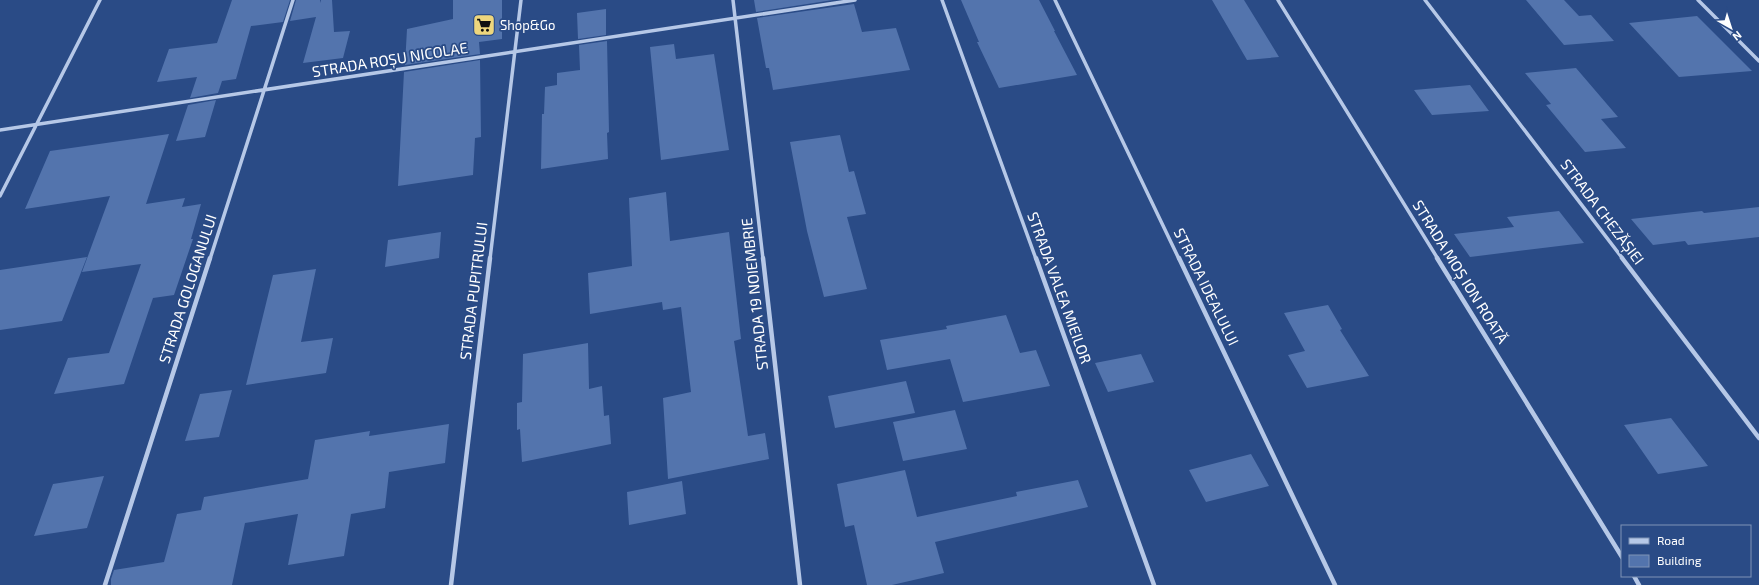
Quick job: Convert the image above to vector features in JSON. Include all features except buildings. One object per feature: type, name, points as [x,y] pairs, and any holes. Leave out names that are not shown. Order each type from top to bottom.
[{"type":"street","points":[[0,196],[100,0]]},
{"type":"street","name":"STRADA GOLOGANULUI","points":[[105,585],[293,0]]},
{"type":"street","name":"STRADA PUPITRULUI","points":[[451,585],[520,0]]},
{"type":"street","name":"STRADA 19 NOIEMBRIE","points":[[733,0],[800,585]]},
{"type":"street","name":"STRADA ROȘU NICOLAE","points":[[0,130],[855,0]]},
{"type":"street","name":"STRADA VALEA MIEILOR","points":[[942,0],[1154,585]]},
{"type":"street","name":"STRADA IDEALULUI","points":[[1055,0],[1335,585]]},
{"type":"street","name":"STRADA MOȘ ION ROATĂ","points":[[1278,0],[1621,555]]},
{"type":"street","name":"STRADA CHEZĂȘIEI","points":[[1425,0],[1759,438]]},
{"type":"street","points":[[1698,0],[1759,61]]},
{"type":"place","name":"Shop&Go","points":[[484,25]]}]
